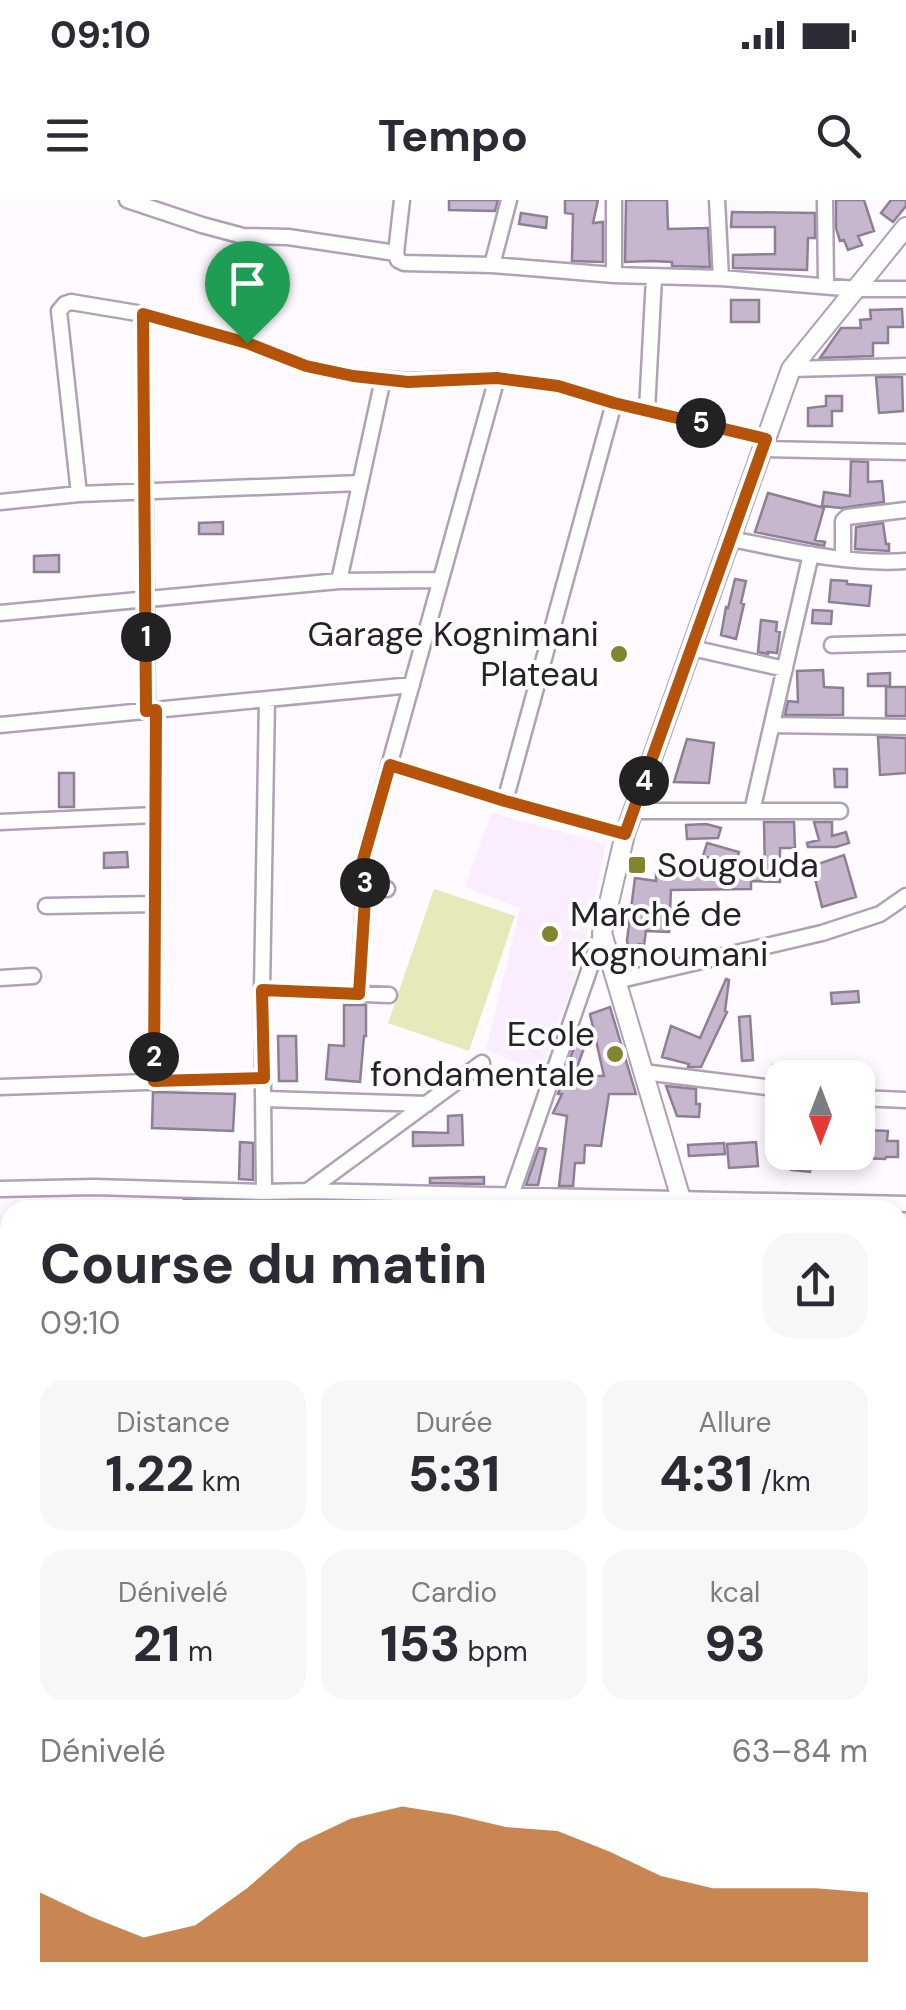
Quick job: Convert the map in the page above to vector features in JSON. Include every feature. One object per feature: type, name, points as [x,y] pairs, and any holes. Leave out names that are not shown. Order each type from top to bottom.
[{"type":"street","points":[[127,200],[242,236],[288,238],[396,253]]},
{"type":"street","points":[[402,200],[396,253],[404,263],[492,265],[614,276],[720,278],[856,289],[906,288]]},
{"type":"street","points":[[492,265],[508,200]]},
{"type":"street","points":[[614,200],[614,276]]},
{"type":"street","points":[[717,200],[720,278]]},
{"type":"street","points":[[825,200],[826,286]]},
{"type":"street","points":[[509,1200],[602,934],[625,834],[791,369],[903,234]]},
{"type":"street","points":[[648,410],[654,277]]},
{"type":"street","points":[[79,494],[59,312],[70,302],[143,314],[247,343],[306,366],[353,376],[408,382],[497,378],[558,386],[764,444],[906,452]]},
{"type":"street","points":[[143,314],[146,600],[155,816],[154,1081]]},
{"type":"street","points":[[791,369],[906,366]]},
{"type":"street","points":[[387,889],[357,881],[497,378]]},
{"type":"street","points":[[338,582],[383,379]]},
{"type":"street","points":[[505,801],[614,403]]},
{"type":"street","points":[[0,502],[79,494],[360,484]]},
{"type":"street","points":[[843,559],[843,520],[906,510]]},
{"type":"street","points":[[730,539],[843,559],[906,561]]},
{"type":"street","points":[[752,811],[811,554]]},
{"type":"street","points":[[0,613],[338,582],[440,580]]},
{"type":"street","points":[[832,645],[906,643]]},
{"type":"street","points":[[692,648],[785,668]]},
{"type":"street","points":[[0,725],[412,685]]},
{"type":"street","points":[[264,1192],[262,990],[267,699]]},
{"type":"street","points":[[772,726],[906,727]]},
{"type":"street","points":[[390,765],[625,834]]},
{"type":"street","points":[[633,811],[840,811]]},
{"type":"street","points":[[0,822],[155,816]]},
{"type":"street","points":[[359,994],[366,883]]},
{"type":"street","points":[[616,982],[822,933],[880,914],[906,896]]},
{"type":"street","points":[[46,906],[155,904]]},
{"type":"street","points":[[602,934],[679,1200]]},
{"type":"street","points":[[0,978],[33,976]]},
{"type":"street","points":[[262,990],[389,995]]},
{"type":"street","points":[[308,1191],[482,1063]]},
{"type":"street","points":[[643,1072],[765,1087]]},
{"type":"street","points":[[0,1087],[264,1078]]},
{"type":"street","points":[[265,1099],[426,1104]]},
{"type":"street","points":[[875,1099],[906,1100]]},
{"type":"street","points":[[0,1189],[94,1186],[308,1191],[458,1200]]},
{"type":"shaded area","name":"Marché de Kognoumani","points":[[491,813],[606,844],[581,961],[540,1072],[486,1050],[520,908],[465,887]]},
{"type":"green space","points":[[434,889],[515,916],[469,1051],[388,1023]]},
{"type":"building","points":[[449,200],[498,200],[495,211],[449,210]]},
{"type":"building","points":[[565,200],[598,200],[593,223],[603,222],[603,262],[572,261],[573,214],[565,213]]},
{"type":"building","points":[[626,200],[667,200],[668,229],[708,228],[710,267],[625,262]]},
{"type":"building","points":[[836,200],[864,200],[874,231],[858,236],[862,245],[848,250],[844,240],[840,241]]},
{"type":"building","points":[[891,200],[906,200],[906,206],[893,222],[881,213]]},
{"type":"building","points":[[732,212],[815,213],[815,238],[808,238],[807,270],[733,268],[733,255],[775,254],[775,227],[731,227]]},
{"type":"building","points":[[521,213],[547,217],[546,228],[519,224]]},
{"type":"building","points":[[731,300],[759,300],[759,322],[731,322]]},
{"type":"building","points":[[902,309],[903,327],[888,327],[888,343],[873,343],[873,356],[820,358],[841,328],[861,328],[860,320],[871,319],[870,310]]},
{"type":"building","points":[[876,377],[902,377],[903,411],[879,413]]},
{"type":"building","points":[[826,396],[842,396],[842,411],[832,411],[832,426],[808,426],[808,408],[826,406]]},
{"type":"building","points":[[851,461],[868,462],[868,482],[882,481],[884,502],[841,508],[822,506],[824,492],[850,496]]},
{"type":"building","points":[[768,493],[824,508],[815,540],[825,542],[824,546],[755,532]]},
{"type":"building","points":[[223,522],[223,534],[199,534],[199,523]]},
{"type":"building","points":[[883,523],[889,551],[855,549],[856,527]]},
{"type":"building","points":[[59,555],[59,572],[34,572],[34,556]]},
{"type":"building","points":[[735,579],[746,581],[736,639],[721,635]]},
{"type":"building","points":[[831,580],[871,586],[869,606],[829,602]]},
{"type":"building","points":[[813,610],[832,611],[831,624],[812,623]]},
{"type":"building","points":[[761,620],[777,622],[777,653],[758,652]]},
{"type":"building","points":[[823,670],[824,687],[843,688],[843,715],[785,715],[788,701],[798,702],[797,671]]},
{"type":"building","points":[[890,673],[890,686],[868,686],[868,674]]},
{"type":"building","points":[[886,687],[906,687],[906,716],[886,716]]},
{"type":"building","points":[[878,737],[906,738],[906,773],[880,775]]},
{"type":"building","points":[[687,739],[714,743],[709,783],[674,782]]},
{"type":"building","points":[[834,769],[847,769],[847,787],[835,787]]},
{"type":"building","points":[[59,773],[74,773],[74,807],[59,807]]},
{"type":"building","points":[[764,822],[794,822],[795,848],[780,848],[780,882],[751,881],[751,889],[671,890],[669,932],[646,931],[644,945],[639,944],[640,953],[629,955],[627,940],[635,878],[656,881],[656,872],[748,877],[748,872],[765,872]]},
{"type":"building","points":[[814,822],[832,822],[832,836],[846,832],[849,843],[808,847],[807,843],[819,840]]},
{"type":"building","points":[[686,825],[721,828],[718,838],[687,839]]},
{"type":"building","points":[[707,843],[739,852],[735,864],[703,856]]},
{"type":"building","points":[[127,852],[128,867],[104,868],[104,853]]},
{"type":"building","points":[[844,855],[856,897],[822,907],[812,866]]},
{"type":"building","points":[[726,979],[727,1012],[701,1067],[688,1067],[689,1064],[662,1057],[671,1026],[700,1038]]},
{"type":"building","points":[[858,991],[859,1002],[832,1004],[831,993]]},
{"type":"building","points":[[344,1005],[366,1005],[360,1082],[326,1079],[329,1045],[344,1046]]},
{"type":"building","points":[[610,1007],[636,1094],[609,1094],[601,1146],[585,1145],[584,1163],[575,1163],[573,1186],[559,1186],[567,1116],[553,1113],[562,1094],[558,1094],[575,1044],[584,1048],[574,1076],[604,1076],[590,1014]]},
{"type":"building","points":[[750,1016],[753,1060],[742,1061],[739,1017]]},
{"type":"building","points":[[278,1036],[296,1036],[297,1081],[279,1081]]},
{"type":"building","points":[[666,1086],[696,1089],[699,1117],[677,1116]]},
{"type":"building","points":[[153,1092],[235,1094],[233,1131],[152,1128]]},
{"type":"building","points":[[462,1115],[463,1145],[413,1146],[413,1132],[448,1133],[448,1116]]},
{"type":"building","points":[[875,1130],[888,1131],[887,1141],[898,1141],[898,1157],[875,1159]]},
{"type":"building","points":[[240,1142],[253,1143],[253,1180],[239,1179]]},
{"type":"building","points":[[756,1142],[758,1166],[729,1168],[727,1144]]},
{"type":"building","points":[[724,1143],[725,1154],[689,1156],[688,1145]]},
{"type":"building","points":[[539,1148],[546,1149],[538,1185],[526,1185]]},
{"type":"building","points":[[484,1177],[484,1184],[430,1183],[430,1178]]},
{"type":"place","name":"Garage Kognimani Plateau","points":[[619,654]]},
{"type":"place","name":"Sougouda","points":[[637,865]]},
{"type":"place","name":"Marché de Kognoumani","points":[[550,934]]},
{"type":"place","name":"Ecole fondamentale","points":[[615,1054]]},
{"type":"route","points":[[143,314],[247,343],[306,366],[353,376],[408,382],[497,378],[558,386],[766,439],[625,834],[390,765],[357,881],[366,883],[359,994],[262,990],[264,1078],[154,1081],[156,710],[146,711],[143,314]]}]
